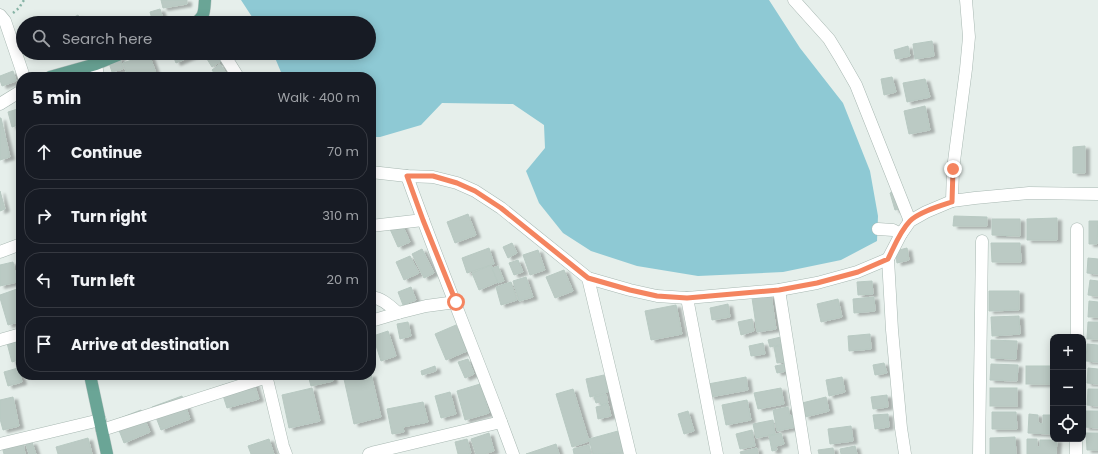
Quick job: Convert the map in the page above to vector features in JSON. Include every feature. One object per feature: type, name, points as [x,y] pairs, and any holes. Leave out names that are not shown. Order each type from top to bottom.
[{"type":"main road","points":[[202,16],[205,0]]},
{"type":"main road","points":[[68,72],[106,60]]},
{"type":"main road","points":[[91,380],[107,454]]},
{"type":"street","points":[[794,0],[828,39],[856,85],[910,221]]},
{"type":"street","points":[[952,202],[953,169],[969,37],[966,0]]},
{"type":"street","points":[[2,18],[16,56]]},
{"type":"street","points":[[18,60],[22,72]]},
{"type":"street","points":[[227,60],[235,72]]},
{"type":"street","points":[[96,64],[97,72]]},
{"type":"street","points":[[0,104],[16,94]]},
{"type":"street","points":[[376,173],[407,176],[433,176],[457,183],[475,191],[501,208],[588,278],[657,296],[687,298],[779,290],[817,283],[858,272],[888,259]]},
{"type":"street","points":[[407,176],[513,454]]},
{"type":"street","points":[[905,454],[901,428],[892,330],[888,259],[901,234],[910,221],[926,212],[952,202],[975,198],[1029,193],[1098,194]]},
{"type":"street","points":[[376,225],[423,220]]},
{"type":"street","points":[[878,229],[893,230],[901,234]]},
{"type":"street","points":[[1077,229],[1077,334]]},
{"type":"street","points":[[979,454],[982,241]]},
{"type":"street","points":[[0,252],[16,246]]},
{"type":"street","points":[[588,278],[630,454]]},
{"type":"street","points":[[779,290],[805,454]]},
{"type":"street","points":[[376,297],[398,313]]},
{"type":"street","points":[[687,298],[717,454]]},
{"type":"street","points":[[376,320],[426,306],[456,302]]},
{"type":"street","points":[[0,340],[16,335]]},
{"type":"street","points":[[0,444],[101,425],[253,380]]},
{"type":"street","points":[[268,380],[286,454]]},
{"type":"street","points":[[369,454],[386,452],[501,422]]},
{"type":"street","points":[[1076,442],[1076,454]]},
{"type":"path","points":[[2,18],[19,8],[24,0]]},
{"type":"water","points":[[241,0],[769,0],[800,48],[843,103],[870,171],[878,216],[877,241],[841,260],[783,272],[698,276],[637,266],[591,251],[563,233],[539,203],[526,171],[545,148],[544,125],[513,104],[442,103],[421,125],[376,137],[376,72],[281,72],[276,60],[376,60],[376,16],[251,16]]},
{"type":"building","points":[[161,0],[187,0],[187,4],[163,8]]},
{"type":"building","points":[[160,9],[162,16],[151,16],[150,12]]},
{"type":"building","points":[[932,41],[934,56],[915,59],[913,44]]},
{"type":"building","points":[[908,46],[910,56],[896,59],[894,50]]},
{"type":"building","points":[[108,60],[121,60],[123,69],[112,72]]},
{"type":"building","points":[[132,60],[151,60],[156,72],[126,72],[123,63]]},
{"type":"building","points":[[175,60],[183,60],[176,63]]},
{"type":"building","points":[[208,60],[220,60],[221,61],[212,67]]},
{"type":"building","points":[[220,64],[225,72],[213,72],[212,70]]},
{"type":"building","points":[[13,71],[16,81],[2,86],[0,76]]},
{"type":"building","points":[[892,77],[896,92],[884,95],[881,79]]},
{"type":"building","points":[[925,79],[930,97],[907,102],[903,83]]},
{"type":"building","points":[[925,106],[930,130],[909,134],[904,111]]},
{"type":"building","points":[[16,110],[16,126],[12,127],[8,112]]},
{"type":"building","points":[[0,118],[10,157],[0,160]]},
{"type":"building","points":[[1085,146],[1085,173],[1073,173],[1073,147]]},
{"type":"building","points":[[0,191],[5,209],[0,211]]},
{"type":"building","points":[[895,191],[900,209],[895,210],[890,193]]},
{"type":"building","points":[[468,214],[476,235],[455,243],[447,222]]},
{"type":"building","points":[[954,216],[987,217],[987,226],[953,226]]},
{"type":"building","points":[[1057,218],[1057,240],[1027,240],[1027,219]]},
{"type":"building","points":[[992,219],[1020,219],[1020,236],[992,235]]},
{"type":"building","points":[[1089,221],[1098,221],[1097,244],[1089,244]]},
{"type":"building","points":[[402,224],[410,242],[398,247],[390,229]]},
{"type":"building","points":[[512,243],[517,253],[508,258],[503,247]]},
{"type":"building","points":[[991,243],[1020,243],[1021,262],[992,262]]},
{"type":"building","points":[[489,248],[494,264],[467,273],[462,258]]},
{"type":"building","points":[[907,248],[909,260],[897,263],[895,251]]},
{"type":"building","points":[[422,249],[434,273],[424,278],[412,254]]},
{"type":"building","points":[[538,250],[545,270],[530,275],[523,255]]},
{"type":"building","points":[[410,256],[419,273],[404,280],[396,262]]},
{"type":"building","points":[[1088,258],[1098,259],[1098,274],[1087,273]]},
{"type":"building","points":[[518,260],[523,272],[514,275],[509,263]]},
{"type":"building","points":[[13,262],[16,282],[0,286],[0,265]]},
{"type":"building","points":[[491,265],[498,282],[479,290],[472,273]]},
{"type":"building","points":[[498,266],[504,281],[498,283],[492,268]]},
{"type":"building","points":[[564,270],[573,291],[555,298],[546,277]]},
{"type":"building","points":[[526,277],[533,297],[519,301],[513,281]]},
{"type":"building","points":[[1090,280],[1098,281],[1098,296],[1088,295]]},
{"type":"building","points":[[872,281],[873,294],[858,295],[857,282]]},
{"type":"building","points":[[511,282],[517,300],[501,305],[496,287]]},
{"type":"building","points":[[411,287],[416,300],[403,305],[398,292]]},
{"type":"building","points":[[16,289],[16,323],[8,325],[0,295]]},
{"type":"building","points":[[989,291],[1019,291],[1019,310],[989,311]]},
{"type":"building","points":[[771,295],[776,329],[757,332],[752,298]]},
{"type":"building","points":[[874,297],[875,311],[854,313],[853,299]]},
{"type":"building","points":[[838,299],[842,317],[821,322],[817,304]]},
{"type":"building","points":[[1089,301],[1098,302],[1098,317],[1088,317]]},
{"type":"building","points":[[728,304],[730,317],[712,320],[710,308]]},
{"type":"building","points":[[676,305],[682,334],[651,340],[645,311]]},
{"type":"building","points":[[1019,316],[1020,334],[992,336],[991,317]]},
{"type":"building","points":[[752,319],[754,331],[741,335],[738,322]]},
{"type":"building","points":[[408,322],[411,336],[400,339],[397,324]]},
{"type":"building","points":[[1088,322],[1098,322],[1098,339],[1087,339]]},
{"type":"building","points":[[456,325],[467,351],[446,360],[435,334]]},
{"type":"building","points":[[388,331],[396,356],[381,361],[376,345],[376,335]]},
{"type":"building","points":[[870,334],[871,349],[849,351],[848,336]]},
{"type":"building","points":[[781,337],[783,344],[770,347],[768,340]]},
{"type":"building","points":[[16,340],[16,361],[12,362],[7,343]]},
{"type":"building","points":[[991,340],[1017,341],[1016,359],[991,358]]},
{"type":"building","points":[[763,343],[765,354],[751,356],[749,346]]},
{"type":"building","points":[[1087,344],[1098,345],[1098,362],[1086,361]]},
{"type":"building","points":[[783,345],[786,362],[777,363],[774,347]]},
{"type":"building","points":[[468,359],[474,374],[465,378],[458,362]]},
{"type":"building","points":[[884,363],[887,373],[875,375],[873,365]]},
{"type":"building","points":[[786,364],[787,371],[777,373],[775,366]]},
{"type":"building","points":[[991,364],[1018,365],[1017,381],[990,380]]},
{"type":"building","points":[[435,366],[436,371],[422,375],[421,371]]},
{"type":"building","points":[[1026,366],[1050,366],[1050,384],[1026,384]]},
{"type":"building","points":[[1088,368],[1098,369],[1098,384],[1087,383]]},
{"type":"building","points":[[16,369],[16,380],[21,380],[22,382],[8,386],[4,372]]},
{"type":"building","points":[[604,375],[608,392],[590,397],[586,379]]},
{"type":"building","points":[[746,377],[748,390],[710,397],[708,384]]},
{"type":"building","points":[[842,377],[845,392],[829,396],[826,380]]},
{"type":"building","points":[[241,380],[253,380],[259,399],[227,408],[220,386]]},
{"type":"building","points":[[309,380],[333,380],[333,381],[311,386]]},
{"type":"building","points":[[344,380],[372,380],[381,417],[354,424]]},
{"type":"building","points":[[480,384],[489,413],[465,420],[457,391]]},
{"type":"building","points":[[312,388],[320,421],[289,428],[282,395]]},
{"type":"building","points":[[781,388],[784,404],[758,409],[754,393]]},
{"type":"building","points":[[990,388],[1017,388],[1017,406],[990,406]]},
{"type":"building","points":[[573,389],[589,441],[572,447],[556,394]]},
{"type":"building","points":[[1088,389],[1098,389],[1098,406],[1087,405]]},
{"type":"building","points":[[450,392],[456,414],[441,418],[435,396]]},
{"type":"building","points":[[606,394],[608,403],[601,405],[600,402],[596,403],[594,397]]},
{"type":"building","points":[[887,395],[888,407],[873,409],[871,397]]},
{"type":"building","points":[[182,396],[190,419],[161,430],[152,407]]},
{"type":"building","points":[[13,397],[19,426],[3,430],[0,419],[0,400]]},
{"type":"building","points":[[826,397],[829,411],[805,417],[802,403]]},
{"type":"building","points":[[747,400],[751,420],[726,425],[722,405]]},
{"type":"building","points":[[423,402],[428,422],[403,427],[404,432],[392,434],[387,409]]},
{"type":"building","points":[[608,404],[611,416],[598,419],[596,407]]},
{"type":"building","points":[[788,407],[790,416],[794,415],[796,427],[777,431],[773,410]]},
{"type":"building","points":[[141,410],[150,432],[124,443],[115,420]]},
{"type":"building","points":[[688,411],[694,431],[684,434],[678,414]]},
{"type":"building","points":[[1086,411],[1098,411],[1098,428],[1086,427]]},
{"type":"building","points":[[992,412],[1016,412],[1017,429],[992,429]]},
{"type":"building","points":[[888,414],[889,427],[875,429],[873,415]]},
{"type":"building","points":[[1029,414],[1038,415],[1038,423],[1043,424],[1043,415],[1050,415],[1050,434],[1028,433]]},
{"type":"building","points":[[773,420],[775,434],[756,438],[753,424]]},
{"type":"building","points":[[851,426],[853,441],[830,444],[828,429]]},
{"type":"building","points":[[752,430],[755,446],[740,449],[736,434]]},
{"type":"building","points":[[618,431],[624,453],[593,454],[589,439]]},
{"type":"building","points":[[489,433],[494,451],[484,454],[476,454],[471,439]]},
{"type":"building","points":[[781,433],[784,444],[776,446],[777,450],[772,451],[769,436]]},
{"type":"building","points":[[1086,433],[1098,433],[1098,450],[1087,450]]},
{"type":"building","points":[[1015,437],[1016,454],[990,454],[990,438]]},
{"type":"building","points":[[88,438],[92,454],[58,454],[56,447]]},
{"type":"building","points":[[269,439],[274,454],[251,454],[248,446]]},
{"type":"building","points":[[467,439],[471,453],[458,454],[455,442]]},
{"type":"building","points":[[1027,439],[1037,439],[1037,447],[1040,447],[1040,440],[1057,442],[1056,454],[1027,454]]},
{"type":"building","points":[[23,442],[25,454],[4,454],[2,447]]},
{"type":"building","points":[[32,442],[36,454],[29,454],[26,444]]},
{"type":"building","points":[[556,444],[559,454],[526,454]]},
{"type":"building","points":[[589,445],[591,454],[574,454],[573,449]]},
{"type":"building","points":[[855,446],[857,454],[841,454],[840,449]]},
{"type":"building","points":[[757,448],[758,454],[741,454],[740,452]]},
{"type":"building","points":[[833,448],[834,454],[819,454],[818,450]]},
{"type":"route","points":[[456,302],[407,176],[433,176],[457,183],[475,191],[501,208],[588,278],[657,296],[687,298],[779,290],[817,283],[858,272],[888,259],[901,234],[910,221],[926,212],[952,202],[953,169]]}]
